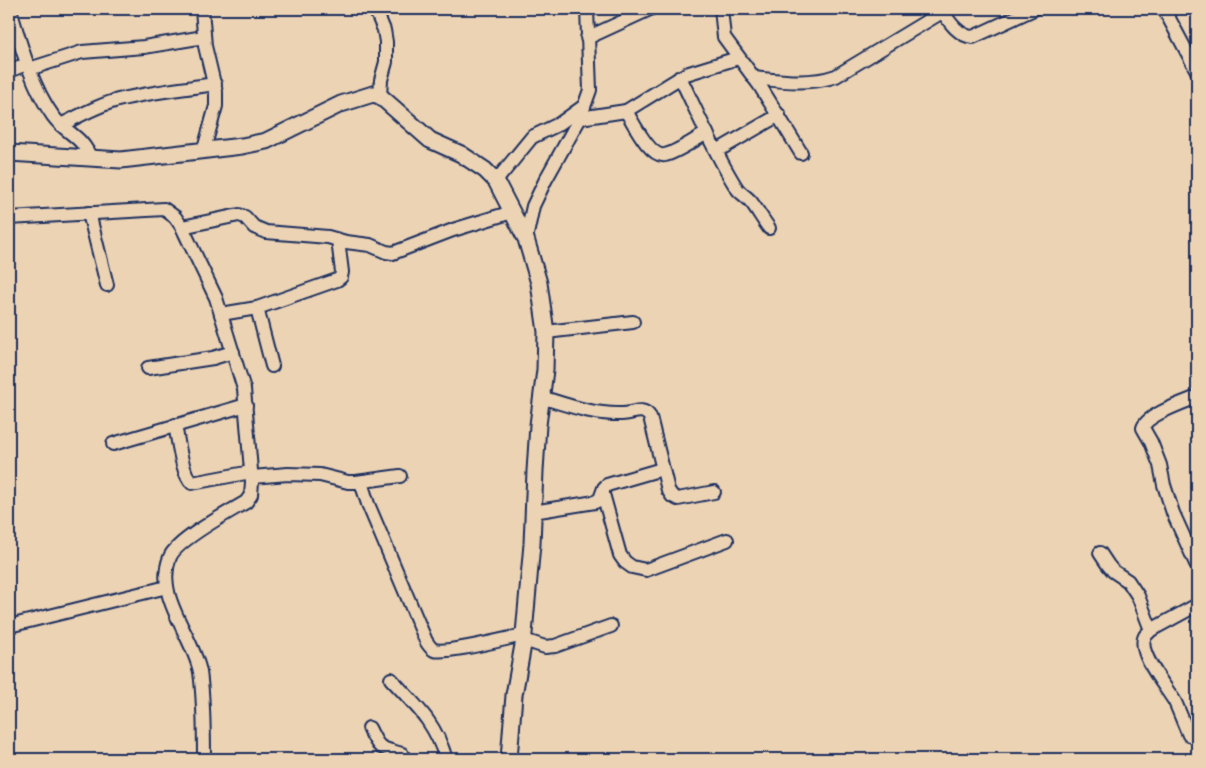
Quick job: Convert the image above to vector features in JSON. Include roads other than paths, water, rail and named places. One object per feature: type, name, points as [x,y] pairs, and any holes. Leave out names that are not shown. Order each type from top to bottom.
[{"type":"street","points":[[10,9],[12,29],[43,99],[61,125],[84,144],[90,159]]},
{"type":"street","points":[[202,9],[204,37],[216,92],[216,106],[204,149]]},
{"type":"street","points":[[375,9],[384,30],[386,42],[386,62],[381,80],[380,96]]},
{"type":"street","points":[[526,239],[533,206],[582,112],[590,90],[587,9]]},
{"type":"street","points":[[587,38],[650,9]]},
{"type":"street","points":[[721,9],[724,37],[754,78],[801,153]]},
{"type":"street","points":[[754,78],[794,82],[825,80],[836,76],[945,10],[949,23],[955,29],[973,38],[1034,9]]},
{"type":"street","points":[[1164,9],[1197,71]]},
{"type":"street","points":[[9,71],[82,52],[144,47],[204,37]]},
{"type":"street","points":[[496,181],[532,137],[582,112],[626,111],[680,77],[738,58]]},
{"type":"street","points":[[680,77],[736,187],[742,196],[752,203],[769,228]]},
{"type":"street","points":[[61,125],[95,108],[118,100],[215,84]]},
{"type":"street","points":[[9,153],[121,160],[242,146],[266,141],[341,104],[373,94],[380,96],[430,140],[461,154],[485,170],[496,181],[526,239],[539,283],[546,332],[534,471],[532,544],[524,638],[514,695],[509,759]]},
{"type":"street","points":[[626,111],[649,148],[656,154],[666,155],[707,133]]},
{"type":"street","points":[[717,152],[779,116]]},
{"type":"street","points":[[9,218],[164,209],[174,216],[182,227],[216,298],[244,389],[252,474],[250,495],[246,502],[180,543],[170,556],[167,568],[167,588],[199,670],[202,696],[204,759]]},
{"type":"street","points":[[182,227],[239,215],[245,217],[254,226],[266,232],[318,236],[370,245],[393,253],[454,230],[512,212]]},
{"type":"street","points":[[89,213],[107,285]]},
{"type":"street","points":[[221,314],[257,308],[337,280],[342,272],[338,240]]},
{"type":"street","points":[[257,308],[272,366]]},
{"type":"street","points":[[546,332],[633,322]]},
{"type":"street","points":[[148,368],[214,358],[233,352]]},
{"type":"street","points":[[541,397],[608,414],[624,414],[642,410],[647,412],[650,417],[668,490],[672,496],[678,499],[714,492]]},
{"type":"street","points":[[1197,398],[1175,405],[1147,421],[1143,428],[1156,454],[1173,513],[1197,566]]},
{"type":"street","points":[[113,444],[246,405]]},
{"type":"street","points":[[176,425],[185,471],[188,480],[192,483],[252,474],[320,475],[348,482],[400,476]]},
{"type":"street","points":[[533,512],[595,502],[600,499],[607,485],[662,469]]},
{"type":"street","points":[[361,482],[368,504],[426,641],[434,650],[463,648],[524,638],[545,647],[555,646],[611,626]]},
{"type":"street","points":[[603,494],[620,554],[625,562],[632,567],[646,570],[727,540]]},
{"type":"street","points":[[1100,553],[1113,571],[1128,581],[1138,596],[1151,630]]},
{"type":"street","points":[[9,626],[167,588]]},
{"type":"street","points":[[1189,735],[1175,702],[1150,665],[1144,641],[1151,630],[1197,605]]},
{"type":"street","points":[[391,679],[423,713],[434,728],[441,741],[446,759]]},
{"type":"street","points":[[370,728],[377,745],[383,750],[402,754],[405,759]]}]
